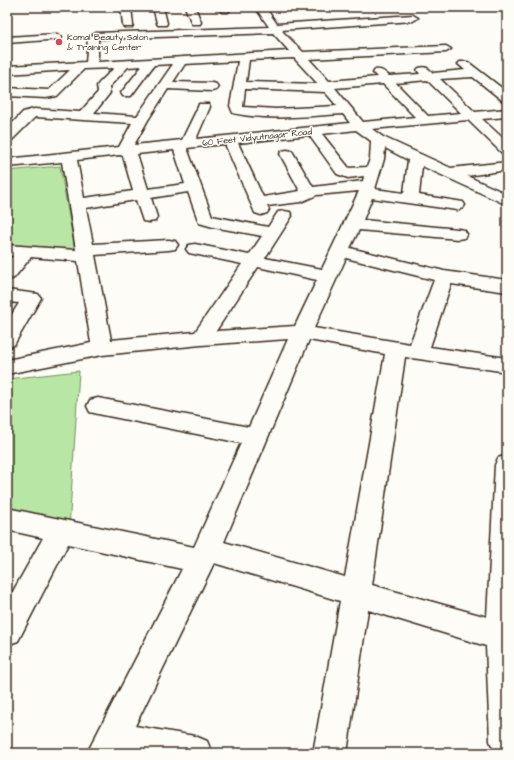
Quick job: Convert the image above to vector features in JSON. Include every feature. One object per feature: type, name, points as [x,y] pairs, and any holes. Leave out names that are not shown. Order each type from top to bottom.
[{"type":"street","points":[[126,7],[128,25]]},
{"type":"street","points":[[155,24],[158,7]]},
{"type":"street","points":[[101,26],[200,22],[190,7]]},
{"type":"street","points":[[333,14],[342,22]]},
{"type":"street","points":[[7,92],[53,94],[87,65],[94,36],[202,33],[267,20],[342,22],[412,18]]},
{"type":"street","points":[[267,20],[327,86],[352,118],[378,140],[507,200]]},
{"type":"street","points":[[202,33],[206,59]]},
{"type":"street","points":[[149,217],[143,194],[126,151],[133,132],[172,74],[177,60],[168,34]]},
{"type":"street","points":[[7,40],[32,42],[57,35],[54,50]]},
{"type":"street","points":[[84,116],[104,93],[103,86],[129,63],[134,35]]},
{"type":"street","points":[[434,39],[507,98]]},
{"type":"street","points":[[245,43],[247,57],[238,85],[236,106],[238,110],[352,118]]},
{"type":"street","points":[[9,72],[27,65],[87,65],[403,51],[452,54]]},
{"type":"street","points":[[403,51],[507,150]]},
{"type":"street","points":[[361,53],[426,121]]},
{"type":"street","points":[[127,93],[151,62]]},
{"type":"street","points":[[238,85],[327,86],[476,73]]},
{"type":"street","points":[[172,74],[186,74]]},
{"type":"street","points":[[164,85],[212,87]]},
{"type":"street","points":[[277,86],[271,113],[280,135]]},
{"type":"street","points":[[157,96],[201,103],[183,144],[193,187],[204,217],[207,221],[272,233]]},
{"type":"street","points":[[7,137],[31,113],[141,120]]},
{"type":"street","name":"60 Feet Vidyutnagar Road","points":[[7,163],[313,132],[352,118],[426,121],[507,113]]},
{"type":"street","points":[[51,127],[133,132]]},
{"type":"street","points":[[313,132],[342,171],[369,183],[411,198],[457,205]]},
{"type":"street","points":[[230,140],[259,206],[308,198],[369,183]]},
{"type":"street","points":[[195,753],[107,746],[203,555],[257,437],[327,276],[353,224],[377,159],[378,140]]},
{"type":"street","points":[[287,154],[308,198]]},
{"type":"street","points":[[69,157],[102,348]]},
{"type":"street","points":[[411,198],[416,157]]},
{"type":"street","points":[[449,173],[507,166]]},
{"type":"street","points":[[78,204],[193,187]]},
{"type":"street","points":[[201,338],[284,216]]},
{"type":"street","points":[[353,224],[458,234]]},
{"type":"street","points":[[7,250],[26,252],[85,253],[169,245]]},
{"type":"street","points":[[195,249],[327,276]]},
{"type":"street","points":[[340,251],[444,277],[507,286]]},
{"type":"street","points":[[7,274],[26,252]]},
{"type":"street","points":[[330,753],[356,593],[407,350],[444,277]]},
{"type":"street","points":[[7,296],[31,298],[7,340]]},
{"type":"street","points":[[7,367],[102,348],[201,338],[302,332],[507,365]]},
{"type":"street","points":[[7,350],[58,357]]},
{"type":"street","points":[[98,406],[257,437]]},
{"type":"street","points":[[507,475],[501,636],[507,741]]},
{"type":"street","points":[[7,519],[203,555],[356,593],[501,636]]},
{"type":"street","points":[[7,631],[61,530]]},
{"type":"green space","points":[[60,166],[75,251],[7,245],[7,171]]},
{"type":"green space","points":[[79,371],[69,529],[7,513],[7,379]]},
{"type":"place","name":"Komal Beauty Salon & Training Center","points":[[59,42]]}]
